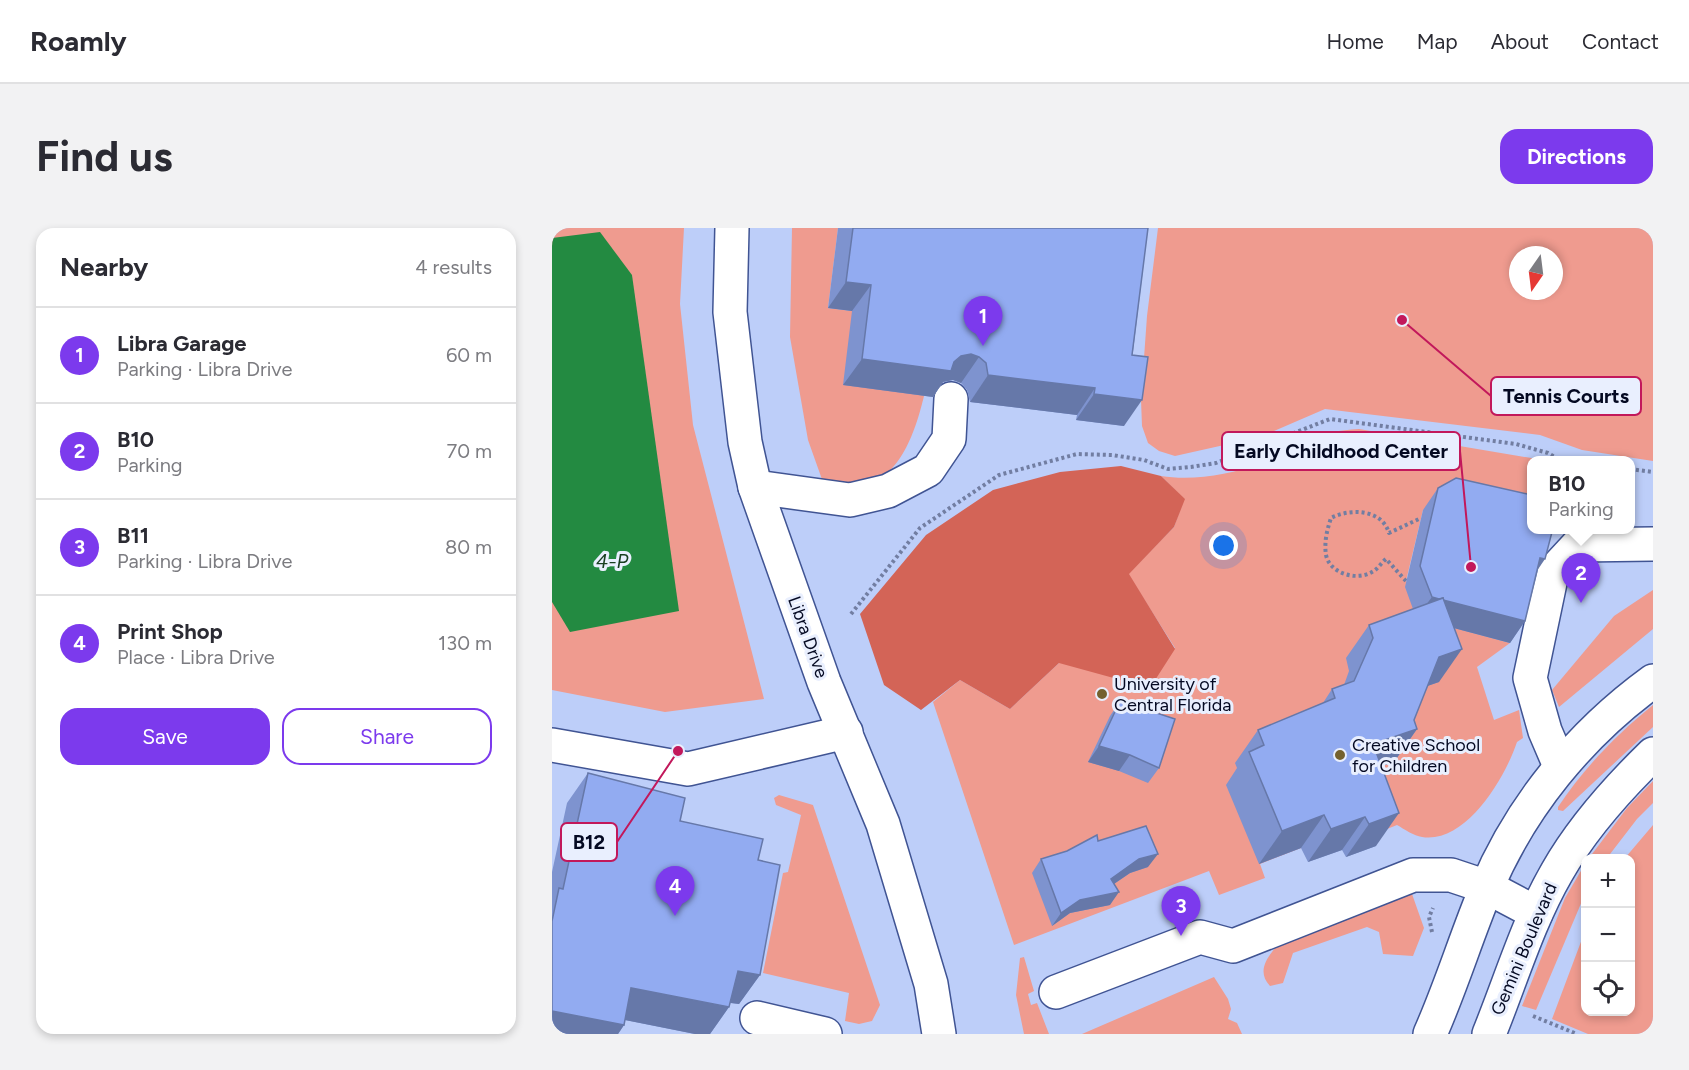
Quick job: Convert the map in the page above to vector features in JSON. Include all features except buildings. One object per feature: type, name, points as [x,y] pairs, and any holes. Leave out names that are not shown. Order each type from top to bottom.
[{"type":"street","name":"Libra Drive","points":[[732,228],[730,312],[745,442],[755,487],[824,682],[883,824],[930,984],[933,1032]]},
{"type":"street","points":[[755,487],[850,500],[888,491],[928,470],[949,439],[951,399]]},
{"type":"street","points":[[1560,766],[1545,731],[1530,678],[1552,573],[1578,544],[1653,544]]},
{"type":"street","points":[[1430,1034],[1487,887],[1510,840],[1560,766],[1591,733],[1653,681]]},
{"type":"street","points":[[552,745],[688,769],[846,732]]},
{"type":"street","name":"Gemini Boulevard","points":[[1489,1034],[1536,913],[1557,872],[1586,828],[1653,754]]},
{"type":"street","points":[[1056,992],[1200,937],[1233,946],[1413,875],[1451,875],[1487,887],[1536,913]]},
{"type":"street","points":[[757,1018],[825,1034]]},
{"type":"path","points":[[851,614],[920,528],[999,475],[1077,454],[1112,455],[1144,460],[1168,469],[1191,467],[1216,463],[1330,419],[1516,444],[1553,456]]},
{"type":"path","points":[[1635,470],[1653,472]]},
{"type":"path","points":[[1406,581],[1386,559],[1374,571],[1364,575],[1348,576],[1335,569],[1327,558],[1326,535],[1331,518],[1341,512],[1360,512],[1376,516],[1387,524],[1389,533],[1421,518]]},
{"type":"shaded area","points":[[552,228],[684,228],[680,304],[693,425],[764,699],[665,712],[552,690]]},
{"type":"shaded area","points":[[792,228],[838,228],[828,308],[852,311],[924,396],[911,437],[896,463],[887,474],[861,486],[824,485],[808,440],[790,337]]},
{"type":"shaded area","points":[[1158,228],[1653,228],[1653,461],[1635,458],[1635,456],[1582,450],[1540,435],[1325,409],[1260,437],[1175,456],[1159,451],[1148,443],[1142,426],[1141,400],[1147,316]]},
{"type":"shaded area","points":[[1359,429],[1527,457],[1527,521],[1441,499],[1423,510],[1406,581],[1451,627],[1510,643],[1477,667],[1494,720],[1519,710],[1523,738],[1517,742],[1493,790],[1468,820],[1454,830],[1438,836],[1422,837],[1397,825],[1372,835],[1301,848],[1260,864],[1265,878],[1219,895],[1209,871],[1014,945],[933,702],[960,680],[1010,709],[1059,663],[1175,648],[1128,574],[1174,527],[1184,499],[1161,476],[1185,478],[1237,471],[1319,436]]},
{"type":"shaded area","points":[[1121,466],[1161,476],[1185,499],[1174,527],[1129,574],[1175,649],[1150,688],[1059,663],[1010,709],[960,680],[921,710],[884,685],[860,614],[926,535],[993,490],[1060,472]]},
{"type":"shaded area","points":[[1653,590],[1653,629],[1559,707],[1552,690],[1614,616]]},
{"type":"shaded area","points":[[1653,705],[1653,727],[1563,811],[1558,810],[1568,793],[1601,753]]},
{"type":"shaded area","points":[[1653,781],[1653,803],[1637,819],[1610,854],[1592,854],[1627,808]]},
{"type":"shaded area","points":[[779,795],[813,805],[880,1005],[872,1021],[859,1024],[845,1021],[849,993],[763,973],[783,873],[788,872],[801,815],[776,805],[774,798]]},
{"type":"shaded area","points":[[1653,825],[1653,1034],[1588,1034],[1552,1019],[1581,942],[1581,1016],[1635,1016],[1635,854],[1628,854]]},
{"type":"shaded area","points":[[1581,871],[1581,903],[1536,1010],[1522,1006],[1565,898]]},
{"type":"shaded area","points":[[1412,894],[1424,928],[1413,956],[1383,954],[1379,932],[1367,927],[1293,953],[1283,983],[1270,986],[1266,981],[1264,966],[1276,947]]},
{"type":"shaded area","points":[[1024,957],[1034,991],[1028,994],[1031,1005],[1037,1003],[1049,1034],[1024,1034],[1016,995],[1020,958]]},
{"type":"shaded area","points":[[1214,977],[1228,999],[1231,1009],[1228,1019],[1237,1023],[1242,1034],[1082,1034]]},
{"type":"water","name":"4-P","points":[[600,232],[632,275],[679,611],[570,632],[552,602],[552,238]]},
{"type":"place","name":"Tennis Courts","points":[[1402,320]]},
{"type":"place","name":"Libra Garage","points":[[983,346]]},
{"type":"place","name":"Early Childhood Center","points":[[1471,567]]},
{"type":"place","name":"B10","points":[[1581,603]]},
{"type":"place","name":"University of Central Florida","points":[[1102,694]]},
{"type":"place","name":"B12","points":[[678,751]]},
{"type":"place","name":"Creative School for Children","points":[[1340,755]]},
{"type":"place","name":"Print Shop","points":[[675,916]]},
{"type":"place","name":"B11","points":[[1181,936]]}]
